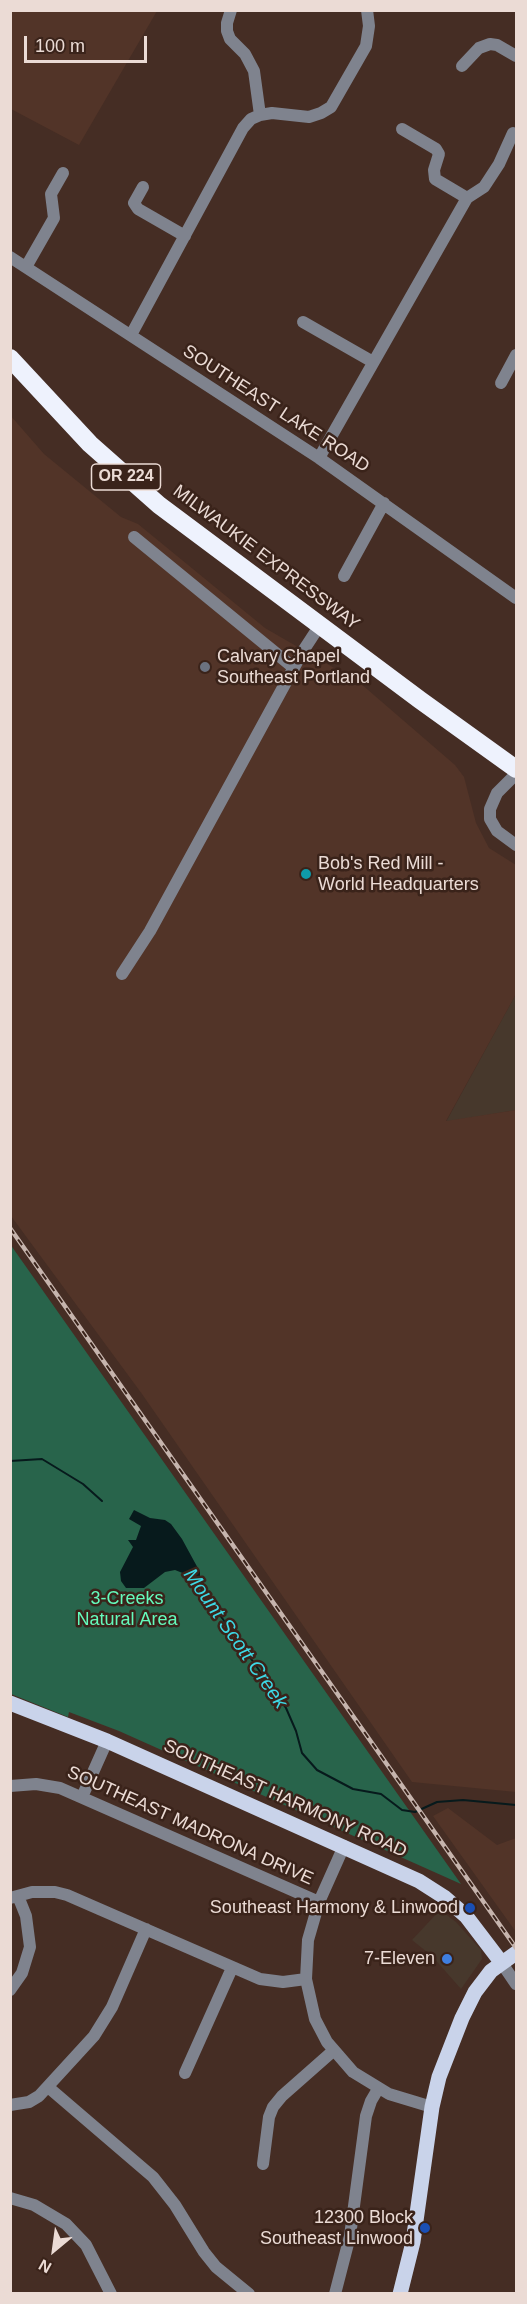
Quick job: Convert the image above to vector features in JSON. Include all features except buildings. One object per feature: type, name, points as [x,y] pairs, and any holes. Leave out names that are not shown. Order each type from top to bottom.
[{"type":"highway","name":"MILWAUKIE EXPRESSWAY","points":[[10,358],[64,418],[159,505],[516,769]]},
{"type":"main road","name":"SOUTHEAST HARMONY ROAD","points":[[10,1703],[107,1741],[401,1871],[444,1897],[466,1916],[501,1962]]},
{"type":"main road","points":[[400,2294],[413,2242],[432,2107],[439,2077],[466,2009],[481,1984],[501,1962],[516,1953]]},
{"type":"street","points":[[231,10],[227,31],[230,39],[245,54],[254,71],[260,115]]},
{"type":"street","points":[[131,335],[243,128],[260,115],[272,113],[309,117],[321,114],[331,106],[366,46],[369,26],[368,10]]},
{"type":"street","points":[[462,66],[480,48],[490,44],[503,48],[516,56]]},
{"type":"street","points":[[402,129],[436,149],[439,154],[434,170],[435,178],[466,198]]},
{"type":"street","points":[[319,458],[466,198],[484,187],[513,133]]},
{"type":"street","points":[[26,267],[54,218],[51,194],[63,173]]},
{"type":"street","points":[[143,188],[134,203],[138,209],[184,236]]},
{"type":"street","name":"SOUTHEAST LAKE ROAD","points":[[10,256],[319,458],[516,598]]},
{"type":"street","points":[[303,322],[372,362]]},
{"type":"street","points":[[501,383],[516,355]]},
{"type":"street","points":[[344,576],[384,503]]},
{"type":"street","points":[[134,537],[294,668]]},
{"type":"street","points":[[122,974],[150,931],[294,668],[320,625]]},
{"type":"street","points":[[516,774],[497,793],[489,809],[490,819],[497,831],[516,846]]},
{"type":"street","points":[[82,1797],[107,1741]]},
{"type":"street","name":"SOUTHEAST MADRONA DRIVE","points":[[10,1786],[48,1785],[82,1797],[319,1902]]},
{"type":"street","points":[[344,1846],[319,1902],[308,1940],[306,1980],[315,2019],[333,2051],[353,2072],[378,2089],[402,2099],[432,2107]]},
{"type":"street","points":[[10,1990],[22,1973],[30,1947],[26,1916],[14,1897],[44,1892],[68,1895],[232,1968],[272,1982],[306,1980]]},
{"type":"street","points":[[10,2105],[29,2102],[39,2096],[94,2036],[104,2022],[146,1929]]},
{"type":"street","points":[[501,1962],[516,1984]]},
{"type":"street","points":[[185,2073],[232,1968]]},
{"type":"street","points":[[263,2164],[269,2117],[273,2107],[282,2096],[333,2051]]},
{"type":"street","points":[[48,2087],[147,2172],[175,2205],[193,2236],[216,2267],[249,2294]]},
{"type":"street","points":[[335,2294],[351,2228],[366,2116],[378,2089]]},
{"type":"street","points":[[10,2198],[34,2205],[66,2224],[90,2252],[111,2294]]},
{"type":"shaded area","points":[[11,10],[157,11],[79,145],[11,109]]},
{"type":"shaded area","points":[[10,415],[44,454],[121,517],[138,524],[265,628],[360,683],[455,765],[464,777],[476,823],[489,848],[516,865],[516,994],[446,1121],[516,1110],[516,1792],[412,1782],[142,1394],[11,1216]]},
{"type":"shaded area","points":[[516,994],[516,1110],[446,1122]]},
{"type":"shaded area","points":[[134,1510],[150,1518],[165,1520],[171,1524],[200,1572],[200,1587],[185,1574],[175,1570],[165,1572],[144,1588],[126,1588],[121,1581],[120,1572],[133,1547],[128,1540],[136,1540],[141,1526],[129,1519]]},
{"type":"shaded area","points":[[448,1808],[497,1845],[516,1838],[516,1932],[433,1816]]},
{"type":"shaded area","points":[[440,1910],[456,1922],[481,1950],[482,1959],[461,1989],[432,1956],[412,1940]]},
{"type":"green space","name":"3-Creeks Natural Area","points":[[10,1244],[461,1884],[119,1731],[69,1712],[68,1717],[11,1694]]},
{"type":"waterway","name":"Mount Scott Creek","points":[[10,1461],[42,1459],[83,1484],[102,1501]]},
{"type":"waterway","name":"Mount Scott Creek","points":[[200,1587],[286,1708],[302,1753],[317,1770],[353,1789],[381,1794],[402,1810],[415,1812],[437,1802],[463,1800],[516,1805]]},
{"type":"railway","points":[[10,1228],[516,1948]]},
{"type":"place","name":"Calvary Chapel Southeast Portland","points":[[205,667]]},
{"type":"place","name":"Bob's Red Mill - World Headquarters","points":[[306,874]]},
{"type":"place","name":"Southeast Harmony & Linwood","points":[[470,1908]]},
{"type":"place","name":"7-Eleven","points":[[447,1959]]},
{"type":"place","name":"12300 Block Southeast Linwood","points":[[425,2228]]}]
